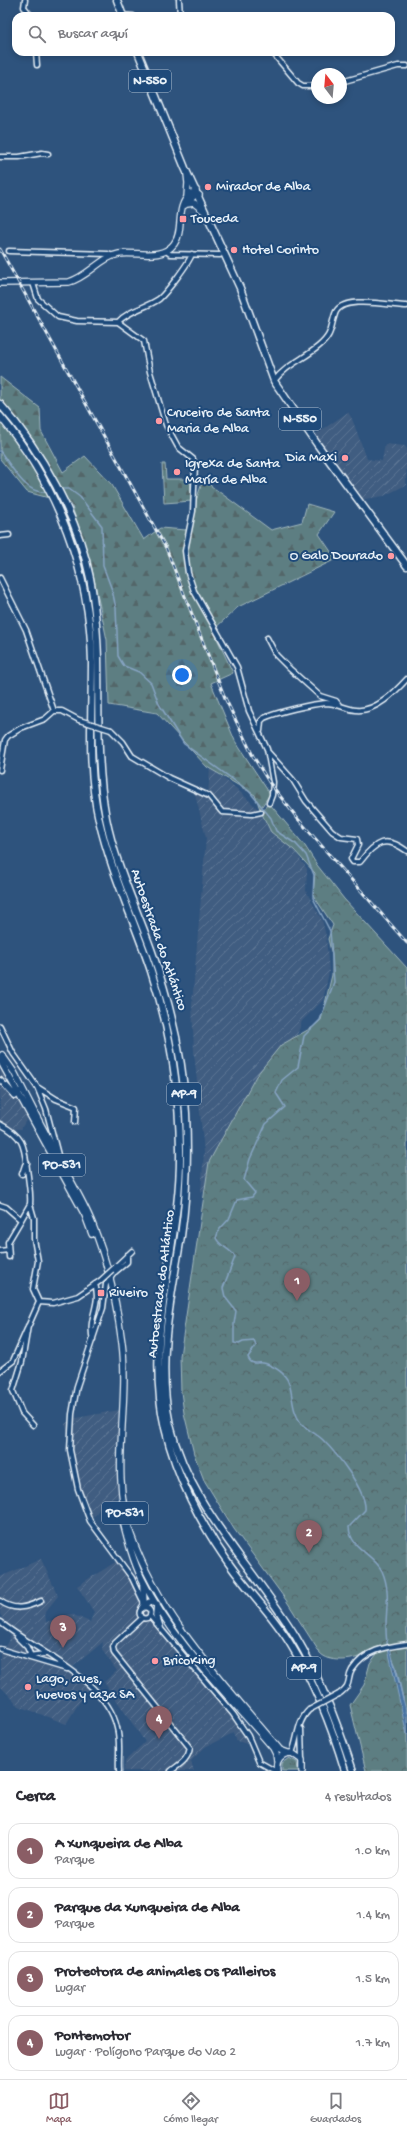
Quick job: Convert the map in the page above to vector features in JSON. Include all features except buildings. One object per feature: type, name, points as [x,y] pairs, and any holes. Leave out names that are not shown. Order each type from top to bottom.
[{"type":"highway","points":[[118,0],[121,12]]},
{"type":"highway","name":"N-550","points":[[140,56],[206,212],[274,382],[317,444],[407,566]]},
{"type":"highway","name":"N-550","points":[[188,169],[196,192],[206,212]]},
{"type":"highway","name":"Autoestrada do Atlántico","points":[[0,404],[41,460],[61,497],[84,556],[90,576],[96,617],[100,785],[106,820],[127,888],[164,988],[178,1050],[186,1111],[187,1152],[181,1233],[164,1341],[165,1389],[171,1427],[184,1466],[201,1502],[297,1638],[330,1707],[353,1771]]},
{"type":"highway","name":"Autoestrada do Atlántico","points":[[0,416],[19,440],[45,480],[62,516],[82,578],[90,630],[91,758],[99,819],[114,873],[158,995],[173,1059],[179,1114],[180,1180],[177,1214],[160,1316],[157,1360],[160,1404],[168,1444],[180,1476],[195,1507],[228,1562],[272,1617],[291,1644],[305,1670],[330,1725],[345,1771]]},
{"type":"main road","points":[[187,200],[188,169]]},
{"type":"main road","points":[[0,283],[64,282],[78,279],[113,256],[122,254],[154,254],[166,251],[172,246],[176,239],[182,205],[191,193],[196,192]]},
{"type":"main road","points":[[187,200],[194,203],[206,212]]},
{"type":"main road","points":[[1,1055],[19,1089],[17,1095]]},
{"type":"main road","name":"PO-531","points":[[1,1055],[17,1095],[85,1215],[107,1282],[120,1354],[119,1497],[127,1536],[142,1576],[156,1604],[172,1629],[273,1748],[276,1754],[276,1771]]},
{"type":"main road","name":"PO-531","points":[[1,1055],[14,1072],[92,1222],[119,1325],[124,1373],[121,1451],[123,1500],[129,1528],[140,1557],[155,1592],[177,1624],[280,1750],[290,1753],[302,1760]]},
{"type":"main road","points":[[6,1086],[10,1086],[12,1082]]},
{"type":"main road","points":[[6,1086],[17,1095],[23,1096],[39,1122]]},
{"type":"main road","points":[[140,1557],[140,1568],[145,1594],[143,1606]]},
{"type":"main road","points":[[143,1606],[153,1602],[156,1604],[233,1698],[247,1710]]},
{"type":"main road","points":[[156,1604],[156,1615],[160,1627]]},
{"type":"main road","points":[[277,1762],[281,1756],[290,1753]]},
{"type":"main road","points":[[302,1760],[303,1770]]},
{"type":"street","points":[[25,0],[24,6],[28,12]]},
{"type":"street","points":[[179,0],[180,12]]},
{"type":"street","points":[[36,56],[37,65]]},
{"type":"street","points":[[275,56],[298,83],[303,86],[311,86]]},
{"type":"street","points":[[347,80],[398,66],[407,66]]},
{"type":"street","points":[[0,157],[48,154]]},
{"type":"street","points":[[9,250],[113,256]]},
{"type":"street","points":[[166,251],[170,254],[223,255]]},
{"type":"street","points":[[118,322],[124,316],[159,299],[168,290],[187,265],[192,254]]},
{"type":"street","points":[[33,283],[38,299],[58,317],[78,321],[118,322],[144,341],[150,372],[166,425],[178,447],[194,463],[194,502],[185,551],[188,573],[194,591],[237,667],[249,711],[260,731],[268,752],[273,782],[272,795],[268,803]]},
{"type":"street","points":[[274,382],[286,368],[307,357],[322,344],[330,334],[335,313],[340,307],[375,302],[407,306]]},
{"type":"street","points":[[0,536],[9,535]]},
{"type":"street","points":[[0,578],[26,630],[54,711]]},
{"type":"street","points":[[267,638],[276,655],[290,669],[320,696],[336,701],[339,706]]},
{"type":"street","points":[[260,731],[261,721],[270,716],[318,704],[328,703],[357,710],[372,707],[386,698],[407,679]]},
{"type":"street","points":[[0,770],[8,736],[21,728],[45,719],[54,711],[62,711],[79,720],[111,730],[123,742],[132,756],[169,778],[208,796],[222,812],[252,814],[261,812]]},
{"type":"street","points":[[268,752],[293,780],[306,801],[332,831],[341,837],[357,839],[358,844],[351,859],[353,862],[360,862],[367,853],[385,842],[392,841],[407,851]]},
{"type":"street","points":[[0,1026],[18,1062],[37,1087],[54,1136],[58,1158]]},
{"type":"street","points":[[0,1080],[6,1086]]},
{"type":"street","points":[[37,1087],[56,1099],[76,1107],[74,1122]]},
{"type":"street","points":[[0,1124],[12,1130],[20,1137],[26,1151],[31,1191],[30,1204],[34,1218],[34,1239],[38,1261],[32,1289],[38,1302],[13,1361],[0,1371]]},
{"type":"street","points":[[22,1174],[24,1164],[27,1163]]},
{"type":"street","points":[[9,1258],[8,1250],[10,1236],[30,1204]]},
{"type":"street","points":[[0,1205],[6,1207],[21,1220]]},
{"type":"street","points":[[0,1251],[8,1250]]},
{"type":"street","points":[[38,1302],[53,1303],[83,1294],[100,1281],[132,1251]]},
{"type":"street","points":[[127,1255],[127,1262],[107,1282],[103,1308],[78,1386],[72,1414],[70,1450],[73,1472],[90,1521],[132,1578],[140,1593],[143,1606],[139,1613],[142,1618]]},
{"type":"street","points":[[93,1341],[90,1329],[98,1299],[95,1284]]},
{"type":"street","points":[[28,1326],[22,1362],[13,1391],[14,1397],[22,1413],[33,1425]]},
{"type":"street","points":[[132,1578],[142,1576]]},
{"type":"street","points":[[0,1601],[14,1608],[26,1608],[41,1601]]},
{"type":"street","points":[[143,1606],[148,1609],[150,1616],[233,1714],[248,1736],[260,1764],[276,1771]]},
{"type":"street","points":[[150,1616],[145,1619],[142,1618],[115,1643],[113,1648],[114,1653],[188,1742],[190,1748],[189,1754],[185,1760],[171,1771]]},
{"type":"street","points":[[0,1622],[95,1689],[109,1707],[114,1719],[119,1739],[119,1771]]},
{"type":"street","points":[[11,1631],[27,1647],[30,1656]]},
{"type":"street","points":[[290,1753],[297,1740],[301,1719],[308,1710],[339,1694],[349,1684],[351,1671],[367,1654],[381,1648],[407,1644]]},
{"type":"street","points":[[0,1649],[69,1670]]},
{"type":"street","points":[[24,1656],[44,1654]]},
{"type":"street","points":[[38,1661],[44,1657],[44,1654]]},
{"type":"street","points":[[301,1719],[302,1760]]},
{"type":"street","points":[[260,1764],[269,1766],[277,1762]]},
{"type":"shaded area","points":[[348,412],[367,459],[382,461],[385,444],[405,446],[407,449],[406,485],[384,496],[359,500],[312,437]]},
{"type":"shaded area","points":[[210,768],[237,789],[257,808],[271,832],[294,850],[307,869],[306,891],[322,920],[326,936],[329,972],[323,1000],[302,1021],[290,1056],[212,1186],[201,1192],[204,1152],[194,1052],[192,1004],[206,838],[194,790],[208,796]]},
{"type":"shaded area","points":[[0,1060],[29,1115],[21,1129],[10,1129],[0,1123]]},
{"type":"shaded area","points":[[119,1410],[119,1497],[104,1502],[95,1515],[90,1518],[79,1492],[70,1439],[65,1424],[71,1419]]},
{"type":"shaded area","points":[[41,1559],[58,1596],[45,1612],[46,1622],[71,1614],[90,1622],[94,1612],[77,1586],[119,1560],[132,1578],[140,1574],[144,1605],[243,1729],[247,1744],[237,1741],[233,1733],[205,1747],[191,1761],[194,1771],[124,1771],[125,1761],[145,1742],[104,1682],[117,1671],[102,1650],[103,1642],[69,1670],[90,1685],[66,1724],[19,1706],[0,1686],[0,1652],[9,1641],[11,1631],[0,1614],[0,1577]]},
{"type":"green space","points":[[0,377],[40,408],[41,431],[63,472],[85,456],[112,485],[144,540],[160,528],[186,530],[203,480],[271,530],[302,522],[307,504],[334,512],[319,534],[336,559],[238,607],[213,630],[233,673],[211,683],[235,741],[270,794],[260,809],[255,795],[207,767],[157,713],[109,705],[107,640],[90,560],[71,504],[27,492],[0,459]]},
{"type":"green space","points":[[162,464],[165,464],[166,479],[190,479],[192,501],[164,503]]},
{"type":"green space","points":[[269,803],[305,846],[317,865],[344,899],[407,968],[407,1771],[366,1771],[350,1705],[364,1685],[370,1663],[377,1654],[371,1650],[364,1655],[353,1659],[335,1660],[320,1653],[286,1600],[234,1529],[204,1480],[194,1454],[184,1413],[181,1392],[180,1356],[209,1162],[256,1076],[281,1045],[313,1027],[321,1020],[332,975],[332,955],[328,939],[333,925],[313,895],[315,873],[294,850],[271,832],[261,812]]},
{"type":"green space","points":[[289,1758],[297,1762],[298,1771],[282,1771],[282,1763]]},
{"type":"water","points":[[390,1648],[407,1714],[407,1735],[388,1649]]},
{"type":"waterway","points":[[0,451],[25,484],[38,491],[45,492]]},
{"type":"waterway","points":[[64,489],[69,489],[80,497],[102,526],[103,566],[112,590],[116,608],[118,656],[124,666],[139,672],[151,683],[159,704],[184,744],[249,791],[271,818],[276,831],[296,844],[306,855],[314,875],[313,898],[330,931],[334,982],[320,1020],[304,1036],[298,1067],[282,1080],[276,1093],[285,1107],[266,1124],[250,1159],[244,1180],[255,1193],[252,1197],[237,1200],[229,1219],[219,1230],[216,1238],[220,1244],[235,1257],[223,1288],[225,1297],[236,1311],[234,1343],[239,1344],[254,1341],[256,1346],[248,1357],[249,1360],[252,1363],[263,1363],[268,1365],[277,1369],[284,1375],[290,1385],[297,1417],[306,1428],[323,1440],[335,1454],[350,1473],[361,1493],[365,1510],[349,1527],[350,1535],[353,1541],[374,1560],[382,1571],[387,1590],[386,1637],[388,1647]]},
{"type":"waterway","points":[[393,1660],[403,1699]]},
{"type":"railway","points":[[0,249],[166,548],[225,698],[253,756],[269,782],[298,819],[407,943]]},
{"type":"place","name":"Mirador de Alba","points":[[208,187]]},
{"type":"place","name":"Touceda","points":[[183,219]]},
{"type":"place","name":"Hotel Corinto","points":[[234,250]]},
{"type":"place","name":"Cruceiro de Santa Maria de Alba","points":[[159,421]]},
{"type":"place","name":"Dia Maxi","points":[[345,458]]},
{"type":"place","name":"Igrexa de Santa María de Alba","points":[[177,472]]},
{"type":"place","name":"O Galo Dourado","points":[[391,556]]},
{"type":"place","name":"Riveiro","points":[[101,1293]]},
{"type":"place","name":"A Xunqueira de Alba","points":[[297,1301]]},
{"type":"place","name":"Parque da Xunqueira de Alba","points":[[309,1553]]},
{"type":"place","name":"Protectora de animales Os Palleiros","points":[[63,1648]]},
{"type":"place","name":"BricoKing","points":[[155,1661]]},
{"type":"place","name":"Lago, aves, huevos y caza SA","points":[[28,1687]]},
{"type":"place","name":"Pontemotor","points":[[159,1739]]}]
